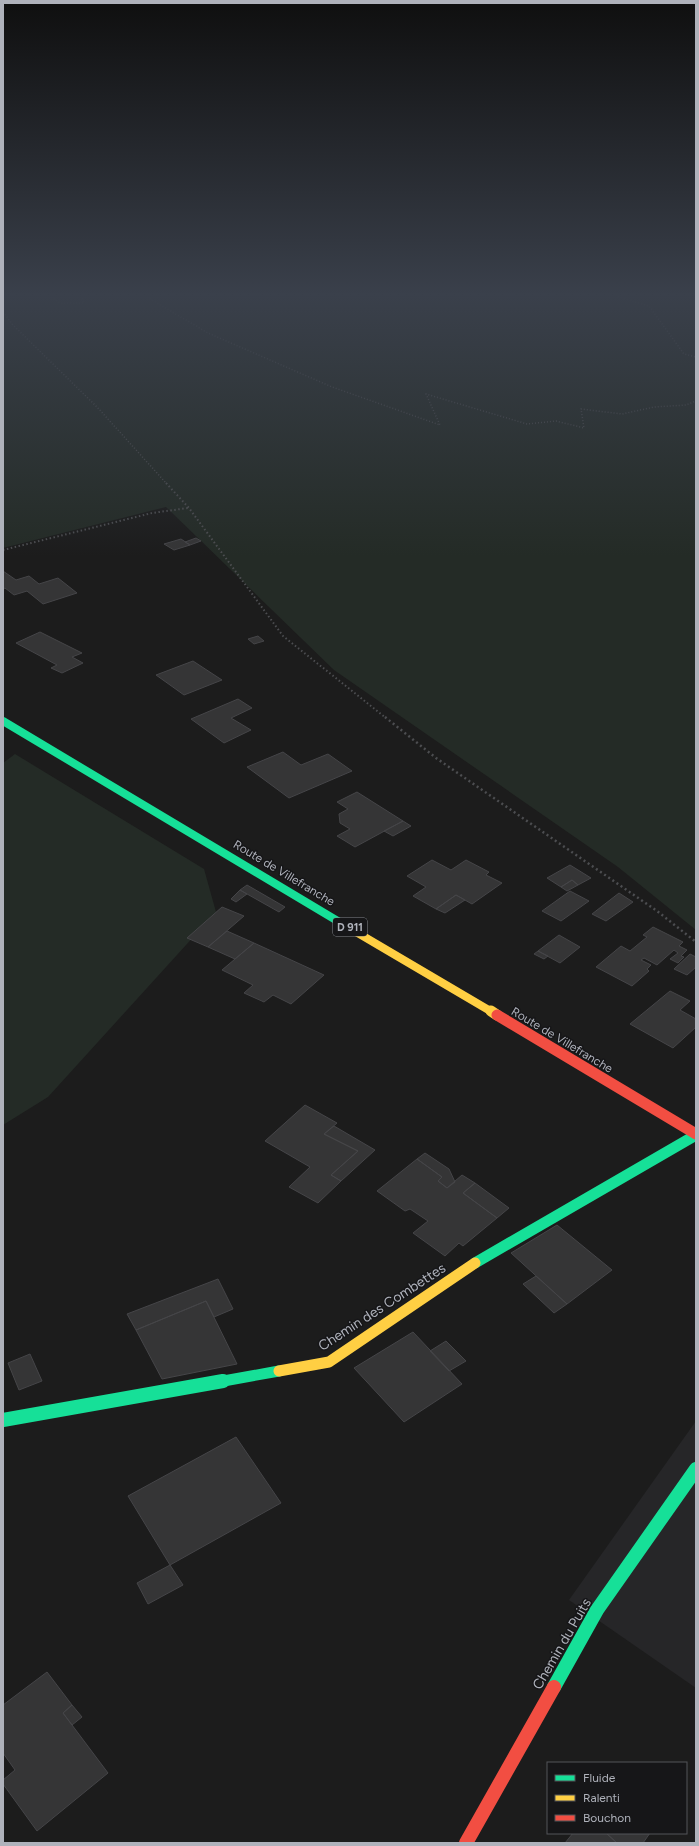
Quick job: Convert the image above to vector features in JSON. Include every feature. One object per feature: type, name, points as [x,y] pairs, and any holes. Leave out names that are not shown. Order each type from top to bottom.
[{"type":"main road","name":"Route de Villefranche","points":[[3,721],[696,1134]]},
{"type":"main road","name":"Chemin des Combettes","points":[[3,1420],[329,1362],[471,1265],[696,1134]]},
{"type":"main road","name":"Chemin du Puits","points":[[466,1843],[597,1610],[696,1469]]},
{"type":"path","points":[[73,383],[97,407],[189,508],[283,636],[436,758],[657,911],[696,942]]},
{"type":"path","points":[[323,383],[440,425],[426,394],[527,424],[556,422],[584,428],[581,409],[622,414],[654,407],[686,405],[696,401]]},
{"type":"path","points":[[3,550],[152,513],[189,508]]},
{"type":"shaded area","points":[[3,383],[696,383],[696,930],[618,867],[334,670],[166,507],[3,548]]},
{"type":"shaded area","points":[[15,754],[204,869],[216,912],[48,1097],[3,1125],[3,763]]},
{"type":"shaded area","points":[[696,1421],[696,1688],[569,1600]]},
{"type":"building","points":[[196,538],[201,541],[190,545],[185,542]]},
{"type":"building","points":[[181,539],[190,545],[174,550],[164,544]]},
{"type":"building","points":[[3,571],[16,580],[29,576],[39,584],[58,578],[77,593],[43,604],[27,591],[14,595],[5,588],[3,589]]},
{"type":"building","points":[[40,632],[82,653],[72,657],[83,663],[62,673],[51,668],[57,665],[16,643]]},
{"type":"building","points":[[258,636],[264,641],[254,644],[248,639]]},
{"type":"building","points":[[193,661],[222,680],[184,695],[156,675]]},
{"type":"building","points":[[238,699],[252,708],[231,718],[251,730],[224,743],[191,719]]},
{"type":"building","points":[[283,752],[301,765],[328,754],[352,771],[289,798],[247,767]]},
{"type":"building","points":[[357,792],[403,821],[355,847],[337,836],[350,829],[340,823],[339,814],[348,809],[337,802]]},
{"type":"building","points":[[403,821],[411,826],[393,836],[384,831]]},
{"type":"building","points":[[432,860],[451,870],[466,860],[489,872],[486,875],[502,883],[472,904],[456,895],[436,909],[413,896],[426,887],[407,876]]},
{"type":"building","points":[[570,865],[591,878],[578,885],[572,880],[561,887],[547,878]]},
{"type":"building","points":[[572,880],[578,885],[567,891],[561,887]]},
{"type":"building","points":[[247,885],[285,907],[279,912],[240,890]]},
{"type":"building","points":[[240,890],[247,894],[236,902],[231,899]]},
{"type":"building","points":[[570,891],[589,901],[561,921],[542,911]]},
{"type":"building","points":[[619,893],[633,902],[606,921],[592,914]]},
{"type":"building","points":[[456,895],[465,900],[445,913],[436,909]]},
{"type":"building","points":[[222,907],[244,916],[208,947],[187,938]]},
{"type":"building","points":[[653,927],[683,942],[679,946],[687,950],[681,956],[684,957],[678,963],[670,959],[678,953],[674,950],[657,965],[644,958],[641,960],[651,965],[647,969],[649,971],[632,986],[596,967],[621,946],[630,951],[647,937],[643,935]]},
{"type":"building","points":[[227,931],[254,943],[235,959],[208,947]]},
{"type":"building","points":[[559,935],[580,947],[560,963],[538,951]]},
{"type":"building","points":[[254,943],[324,975],[291,1004],[273,995],[264,1002],[244,993],[253,985],[222,970]]},
{"type":"building","points":[[538,951],[548,956],[544,959],[534,954]]},
{"type":"building","points":[[690,954],[696,957],[696,967],[687,975],[674,969]]},
{"type":"building","points":[[670,991],[690,1001],[680,1010],[696,1019],[696,1027],[673,1048],[630,1024]]},
{"type":"building","points":[[305,1105],[337,1123],[324,1134],[358,1151],[331,1175],[341,1181],[318,1203],[289,1187],[310,1167],[265,1141]]},
{"type":"building","points":[[334,1126],[375,1150],[341,1181],[331,1175],[358,1151],[324,1134]]},
{"type":"building","points":[[425,1153],[449,1169],[455,1182],[447,1188],[438,1181],[442,1177],[417,1159]]},
{"type":"building","points":[[417,1159],[442,1177],[438,1181],[447,1188],[462,1175],[475,1183],[463,1193],[497,1218],[463,1246],[459,1243],[445,1256],[413,1233],[428,1221],[410,1209],[405,1211],[377,1191]]},
{"type":"building","points":[[475,1183],[509,1208],[497,1218],[463,1193]]},
{"type":"building","points":[[557,1225],[612,1270],[567,1304],[511,1253]]},
{"type":"building","points":[[536,1276],[567,1304],[554,1313],[523,1284]]},
{"type":"building","points":[[218,1279],[233,1309],[214,1317],[206,1301],[136,1330],[127,1314]]},
{"type":"building","points":[[206,1301],[237,1364],[162,1379],[136,1330]]},
{"type":"building","points":[[413,1332],[462,1384],[404,1422],[354,1368]]},
{"type":"building","points":[[446,1341],[466,1361],[449,1371],[430,1351]]},
{"type":"building","points":[[30,1354],[42,1381],[19,1390],[8,1363]]},
{"type":"building","points":[[236,1437],[281,1503],[170,1565],[128,1496]]},
{"type":"building","points":[[170,1565],[183,1585],[148,1604],[137,1583]]},
{"type":"building","points":[[47,1672],[72,1705],[63,1713],[108,1773],[37,1831],[3,1784],[3,1780],[15,1770],[3,1753],[3,1705]]},
{"type":"building","points":[[72,1705],[82,1717],[72,1725],[63,1713]]},
{"type":"building","points":[[572,1834],[607,1834],[617,1843],[565,1843]]},
{"type":"building","points":[[607,1834],[649,1834],[643,1843],[617,1843]]},
{"type":"traffic: fast","points":[[3,721],[351,929]]},
{"type":"traffic: fast","points":[[475,1263],[696,1135]]},
{"type":"traffic: fast","points":[[3,1420],[279,1371]]},
{"type":"traffic: fast","points":[[554,1687],[597,1610],[696,1469]]},
{"type":"traffic: slow","points":[[351,929],[497,1015]]},
{"type":"traffic: slow","points":[[279,1371],[329,1362],[475,1263]]},
{"type":"traffic: jam","points":[[497,1015],[696,1134]]},
{"type":"traffic: jam","points":[[466,1843],[554,1687]]}]
